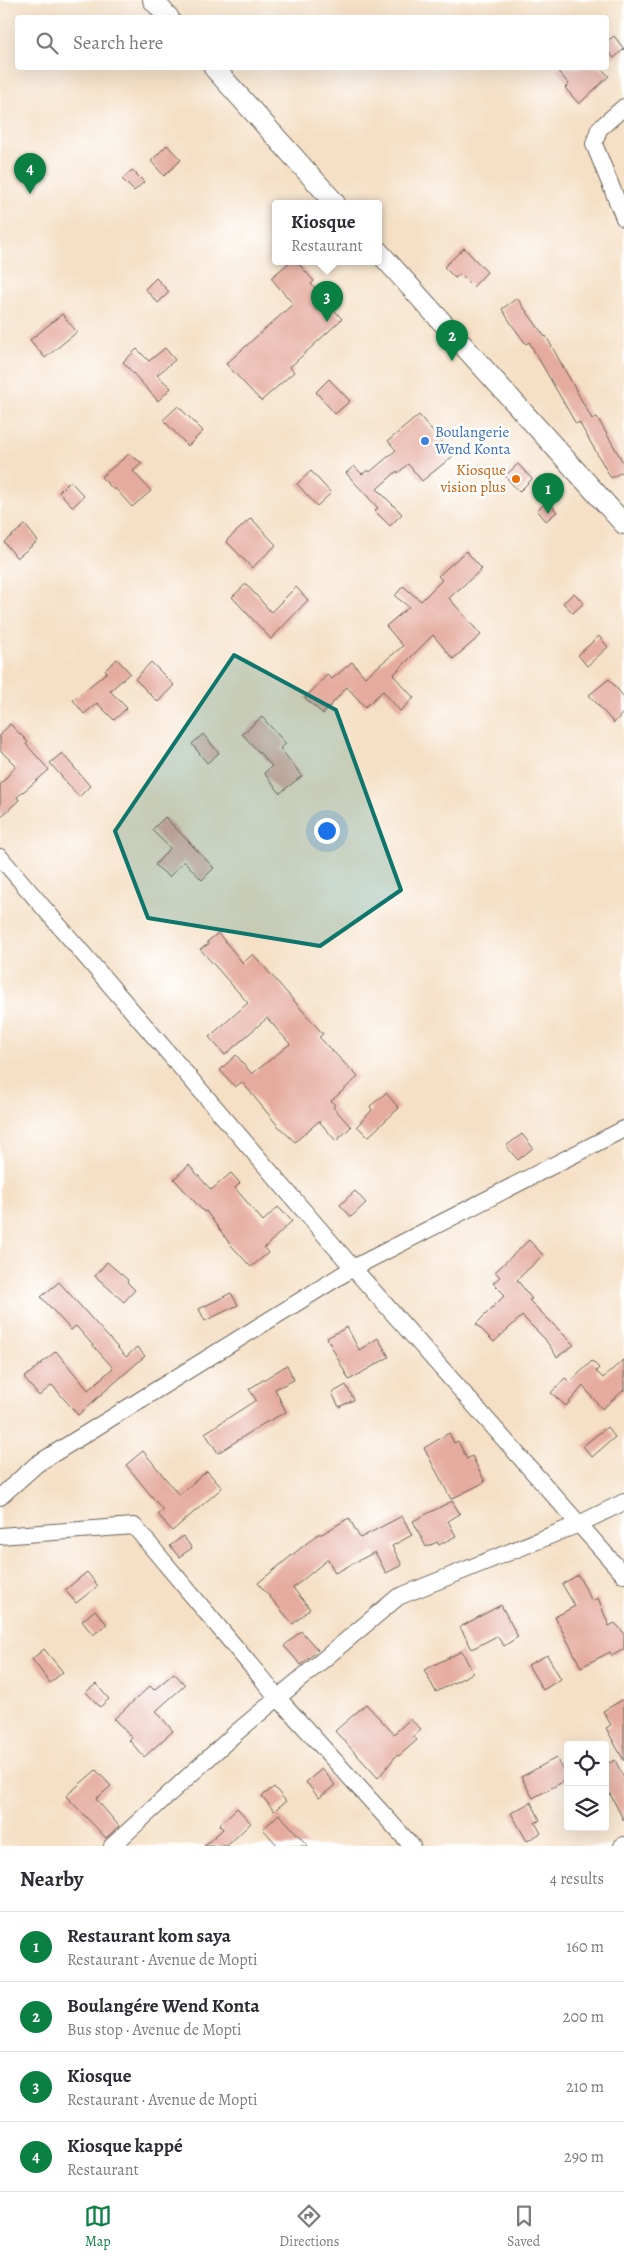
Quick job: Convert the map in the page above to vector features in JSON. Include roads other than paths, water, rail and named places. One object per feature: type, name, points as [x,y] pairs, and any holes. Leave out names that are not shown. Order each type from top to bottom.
[{"type":"main road","points":[[153,0],[166,15]]},
{"type":"main road","points":[[216,70],[333,200]]},
{"type":"main road","points":[[382,255],[624,524]]},
{"type":"street","points":[[624,107],[599,129],[594,144],[624,218]]},
{"type":"street","points":[[0,858],[353,1268],[624,1575]]},
{"type":"street","points":[[0,1497],[37,1464],[353,1268],[624,1129]]},
{"type":"street","points":[[112,1846],[278,1698],[398,1596],[579,1524],[624,1502]]},
{"type":"street","points":[[0,1536],[134,1526],[278,1698],[412,1846]]},
{"type":"place","name":"Kiosque kappé","points":[[30,194]]},
{"type":"place","name":"Kiosque","points":[[327,322]]},
{"type":"place","name":"Boulangére Wend Konta","points":[[452,361]]},
{"type":"place","name":"Boulangerie Wend Konta","points":[[425,441]]},
{"type":"place","name":"Kiosque vision plus","points":[[516,479]]},
{"type":"place","name":"Restaurant kom saya","points":[[548,514]]}]
